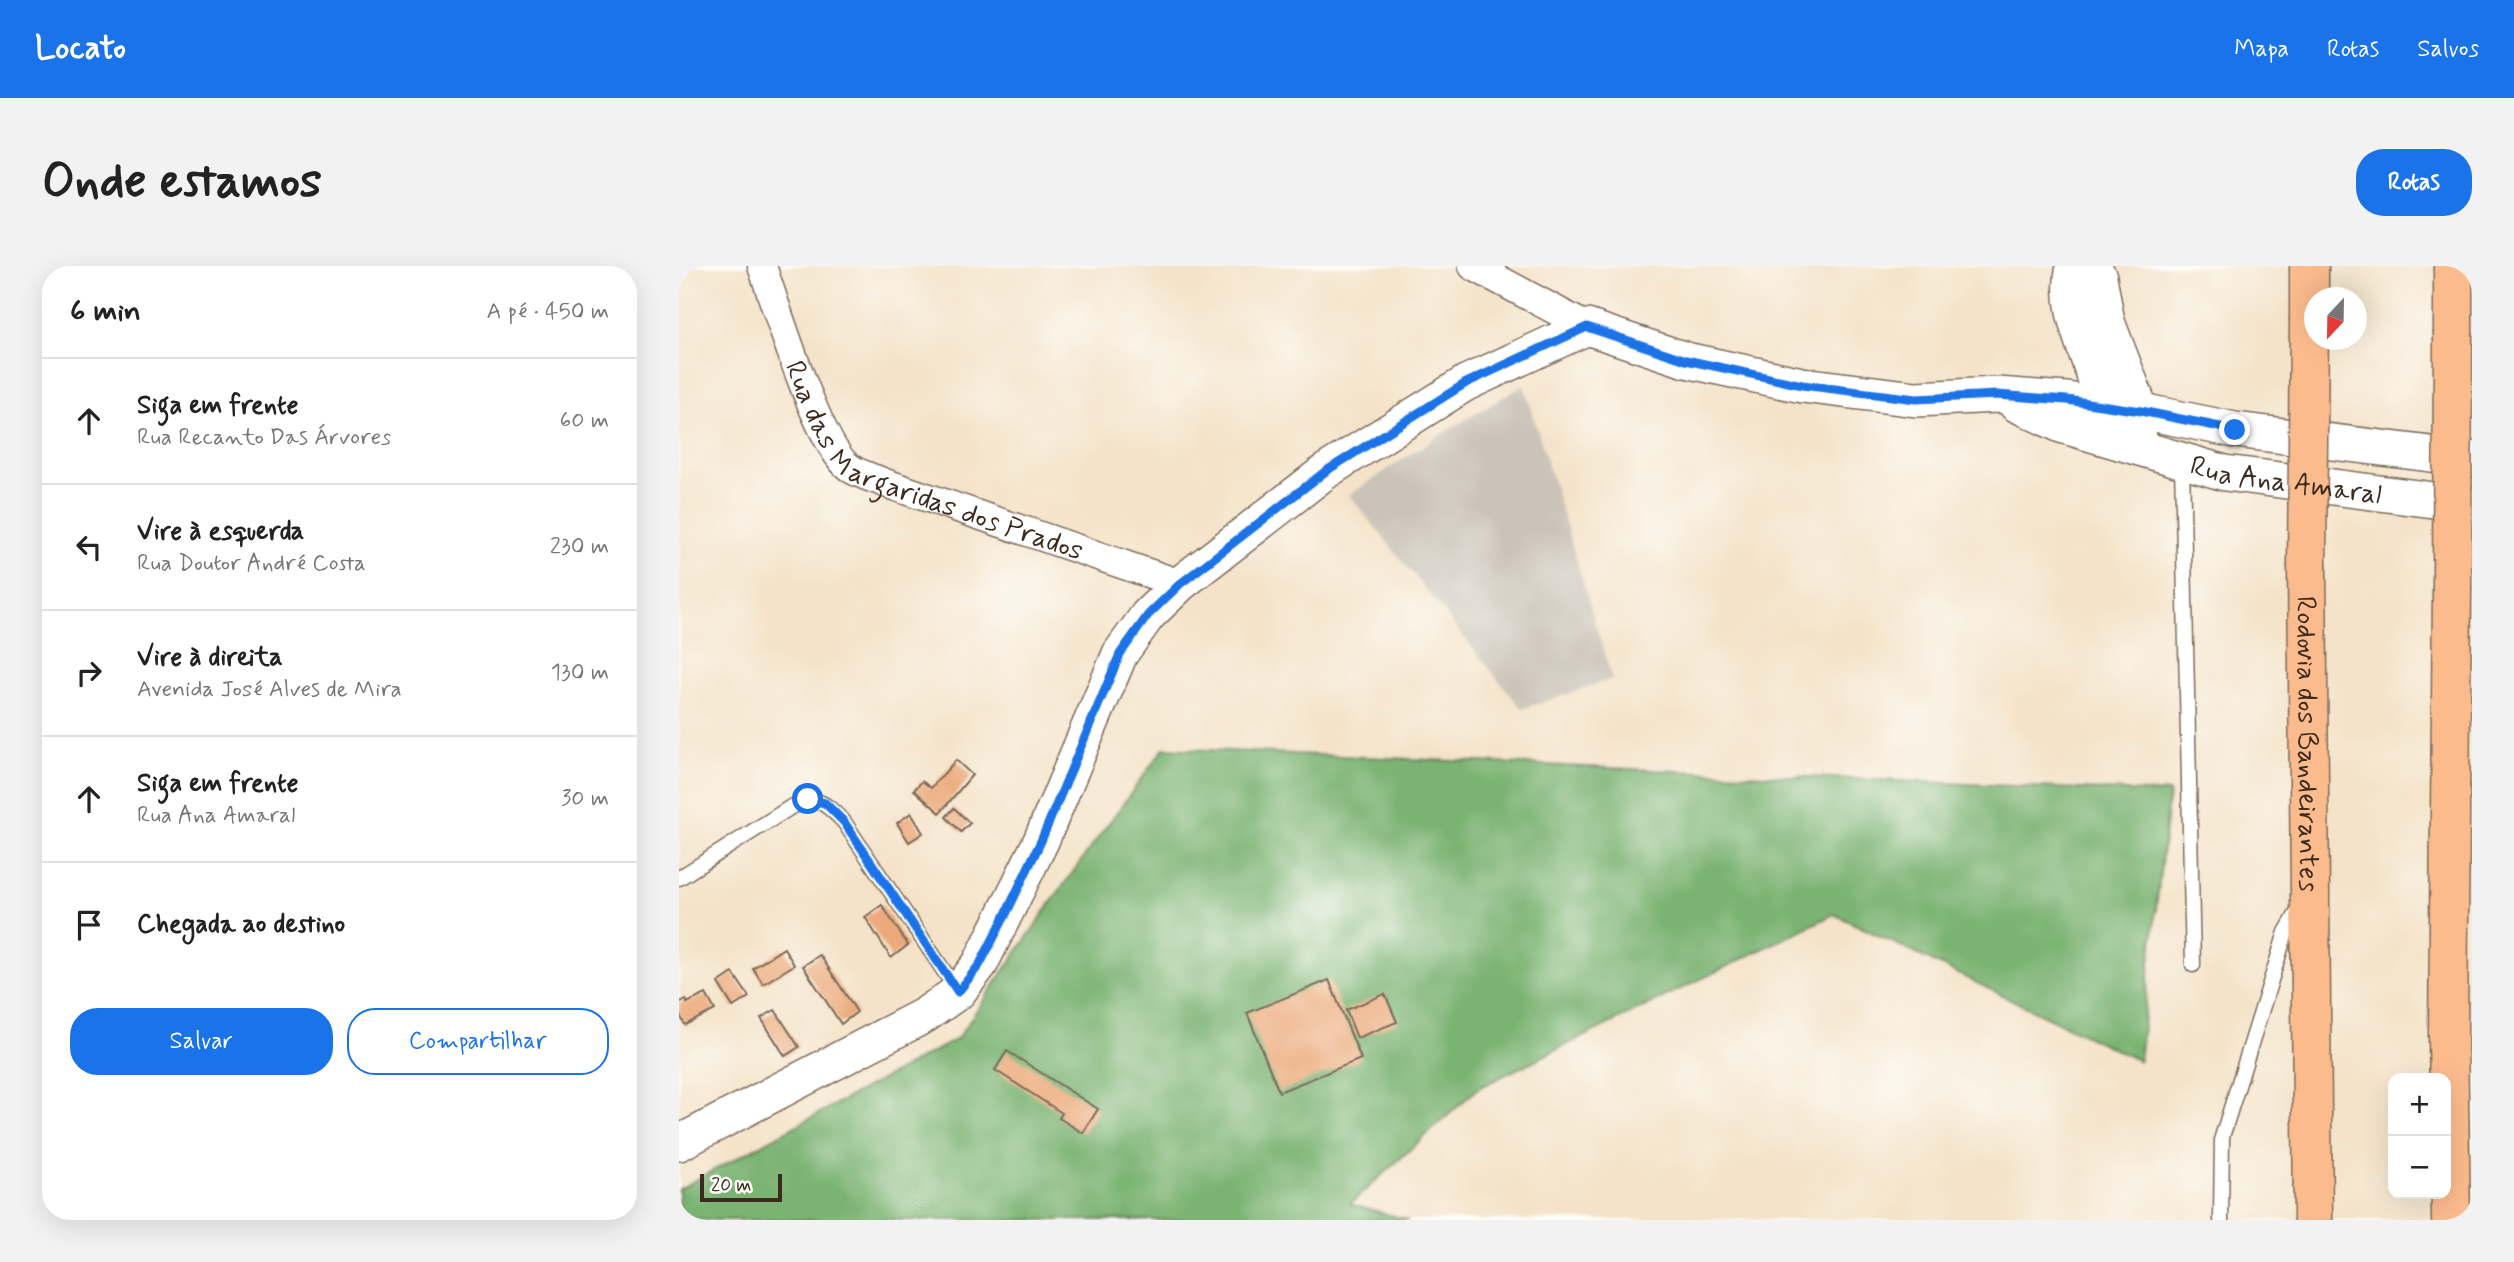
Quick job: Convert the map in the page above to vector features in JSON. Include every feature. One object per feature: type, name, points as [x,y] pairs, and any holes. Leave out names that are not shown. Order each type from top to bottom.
[{"type":"highway","name":"Rodovia dos Bandeirantes","points":[[2309,266],[2307,567],[2313,1220]]},
{"type":"highway","points":[[2451,1220],[2448,1023],[2453,266]]},
{"type":"street","name":"Rua das Margaridas dos Prados","points":[[762,266],[798,369],[831,446],[849,467],[885,482],[1180,584]]},
{"type":"street","points":[[1473,266],[1587,327],[1686,360],[1802,385],[1916,399],[1997,395],[2067,400],[2115,430]]},
{"type":"street","points":[[2074,266],[2071,281],[2080,339],[2115,430]]},
{"type":"street","points":[[2093,266],[2099,277],[2108,322],[2141,411]]},
{"type":"street","points":[[679,1143],[925,1014],[958,992],[980,964],[1041,841],[1120,654],[1148,615],[1180,584],[1326,471],[1376,438],[1466,383],[1587,327]]},
{"type":"street","name":"Rua Ana Amaral","points":[[2472,459],[2235,430],[2141,411],[2115,430],[2182,461],[2225,473],[2472,505]]},
{"type":"lane","points":[[2182,461],[2193,965]]},
{"type":"lane","points":[[679,878],[791,807],[808,799],[825,803],[844,822],[958,992]]},
{"type":"lane","points":[[2221,1220],[2222,1137],[2286,932],[2310,891]]},
{"type":"shaded area","points":[[1524,385],[1612,679],[1522,709],[1349,495],[1440,435]]},
{"type":"green space","points":[[1164,748],[2169,793],[2139,1061],[1834,914],[1478,1088],[1350,1204],[1408,1220],[679,1220],[679,1189],[957,1039],[1062,887]]},
{"type":"building","points":[[956,760],[972,775],[940,813],[914,790],[922,781],[931,788]]},
{"type":"building","points":[[954,808],[970,823],[961,832],[946,817]]},
{"type":"building","points":[[911,813],[923,833],[909,842],[897,823]]},
{"type":"building","points":[[882,905],[908,945],[891,958],[865,917]]},
{"type":"building","points":[[784,948],[794,965],[763,984],[753,968]]},
{"type":"building","points":[[820,955],[857,1012],[841,1024],[803,966]]},
{"type":"building","points":[[733,973],[749,997],[733,1007],[718,983]]},
{"type":"building","points":[[1329,980],[1361,1059],[1279,1092],[1247,1013]]},
{"type":"building","points":[[706,994],[715,1010],[685,1025],[679,1013],[679,1003],[686,999],[687,1003]]},
{"type":"building","points":[[1385,994],[1397,1022],[1357,1038],[1346,1010]]},
{"type":"building","points":[[775,1010],[799,1047],[785,1056],[761,1018]]},
{"type":"building","points":[[1007,1051],[1098,1109],[1083,1133],[1059,1118],[1062,1113],[995,1070]]},
{"type":"route","points":[[808,799],[825,803],[844,822],[958,992],[980,964],[1005,916],[1041,841],[1120,654],[1148,615],[1180,584],[1326,471],[1466,383],[1521,355],[1587,327],[1686,360],[1802,385],[1916,399],[1997,395],[2067,400],[2141,411],[2235,430]]}]
